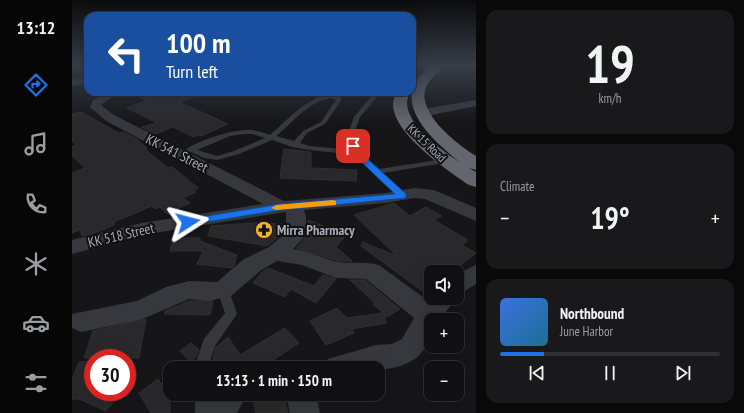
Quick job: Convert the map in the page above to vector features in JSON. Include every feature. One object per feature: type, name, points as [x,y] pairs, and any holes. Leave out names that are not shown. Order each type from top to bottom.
[{"type":"highway","name":"KK 15 Road","points":[[421,84],[418,90],[418,101],[422,113],[442,138],[474,162]]},
{"type":"highway","name":"KK 15 Road","points":[[400,96],[399,99],[400,108],[404,120],[444,161],[476,181]]},
{"type":"street","name":"KK 541 Street","points":[[108,96],[97,102],[97,110],[110,118],[185,152],[288,206]]},
{"type":"street","points":[[422,113],[476,103]]},
{"type":"street","points":[[444,161],[474,162]]},
{"type":"street","name":"KK 518 Street","points":[[72,247],[142,229],[288,206],[402,196],[414,193],[428,194],[476,215]]},
{"type":"street","points":[[81,321],[140,310],[174,294],[189,290],[208,292],[223,290],[252,265],[274,253],[296,235],[297,217],[288,206]]},
{"type":"street","points":[[274,253],[306,258],[336,270],[371,271],[436,307],[411,347],[396,356],[376,358],[367,361]]},
{"type":"street","points":[[464,281],[476,273]]},
{"type":"street","points":[[218,413],[227,401]]},
{"type":"street","points":[[302,401],[305,413]]},
{"type":"lane","points":[[185,152],[209,157],[223,157],[270,137],[317,99],[328,96]]},
{"type":"lane","points":[[295,145],[305,132],[322,123],[339,99],[334,96]]},
{"type":"lane","points":[[375,96],[357,117],[349,138],[357,153],[402,196]]},
{"type":"lane","points":[[185,152],[243,131],[270,137],[295,145],[325,151],[357,153]]},
{"type":"lane","points":[[377,172],[444,161]]},
{"type":"lane","points":[[203,361],[209,343],[231,314],[223,290]]},
{"type":"lane","points":[[202,401],[203,413]]},
{"type":"building","points":[[139,96],[198,96],[179,102],[228,124],[201,136],[198,135],[193,137],[173,127],[155,134],[141,127],[157,123],[127,108],[146,101]]},
{"type":"building","points":[[81,112],[119,133],[123,132],[139,140],[137,140],[147,148],[145,149],[168,168],[172,167],[198,188],[194,190],[196,192],[183,198],[190,203],[167,214],[160,207],[155,209],[152,206],[114,222],[114,225],[92,234],[82,236],[80,230],[72,233],[72,173],[85,168],[72,156],[72,147],[76,145],[72,141],[72,114]]},
{"type":"building","points":[[284,149],[311,152],[311,168],[357,170],[356,181],[280,178]]},
{"type":"building","points":[[394,203],[410,216],[426,207],[442,216],[434,220],[468,240],[462,245],[476,253],[461,265],[424,265],[424,292],[361,246],[363,242],[397,256],[354,215]]},
{"type":"building","points":[[308,220],[346,235],[336,247],[352,261],[338,261],[296,248],[307,236]]},
{"type":"building","points":[[253,223],[284,224],[284,232],[267,246],[208,236],[211,226]]},
{"type":"building","points":[[174,238],[200,238],[200,241],[237,255],[234,266],[232,268],[197,264],[203,251],[170,251]]},
{"type":"building","points":[[268,268],[314,286],[323,275],[336,279],[316,303],[291,289],[285,297],[253,283],[262,272]]},
{"type":"building","points":[[350,280],[365,280],[400,309],[387,317],[384,315],[386,323],[352,329],[354,333],[326,345],[310,321],[337,308],[347,318],[383,313],[373,304],[375,303]]},
{"type":"building","points":[[189,301],[213,301],[210,315],[164,314],[165,311]]},
{"type":"building","points":[[146,319],[139,358],[136,358],[136,349],[87,349],[93,331]]},
{"type":"building","points":[[285,328],[299,343],[272,361],[213,361],[216,347],[228,337],[240,355]]},
{"type":"building","points":[[191,343],[199,350],[196,357],[191,361],[189,361],[180,351]]},
{"type":"building","points":[[79,362],[84,362],[84,401],[114,401],[106,411],[79,399],[72,399],[72,379]]},
{"type":"building","points":[[158,379],[161,384],[163,382],[163,401],[170,401],[170,413],[151,413],[139,393]]},
{"type":"building","points":[[253,401],[285,401],[288,413],[256,413]]},
{"type":"slow traffic","points":[[276,208],[333,203]]},
{"type":"place","name":"Mirra Pharmacy","points":[[264,230]]},
{"type":"route","points":[[188,222],[281,207],[328,204],[402,196],[357,153],[353,146]]}]
